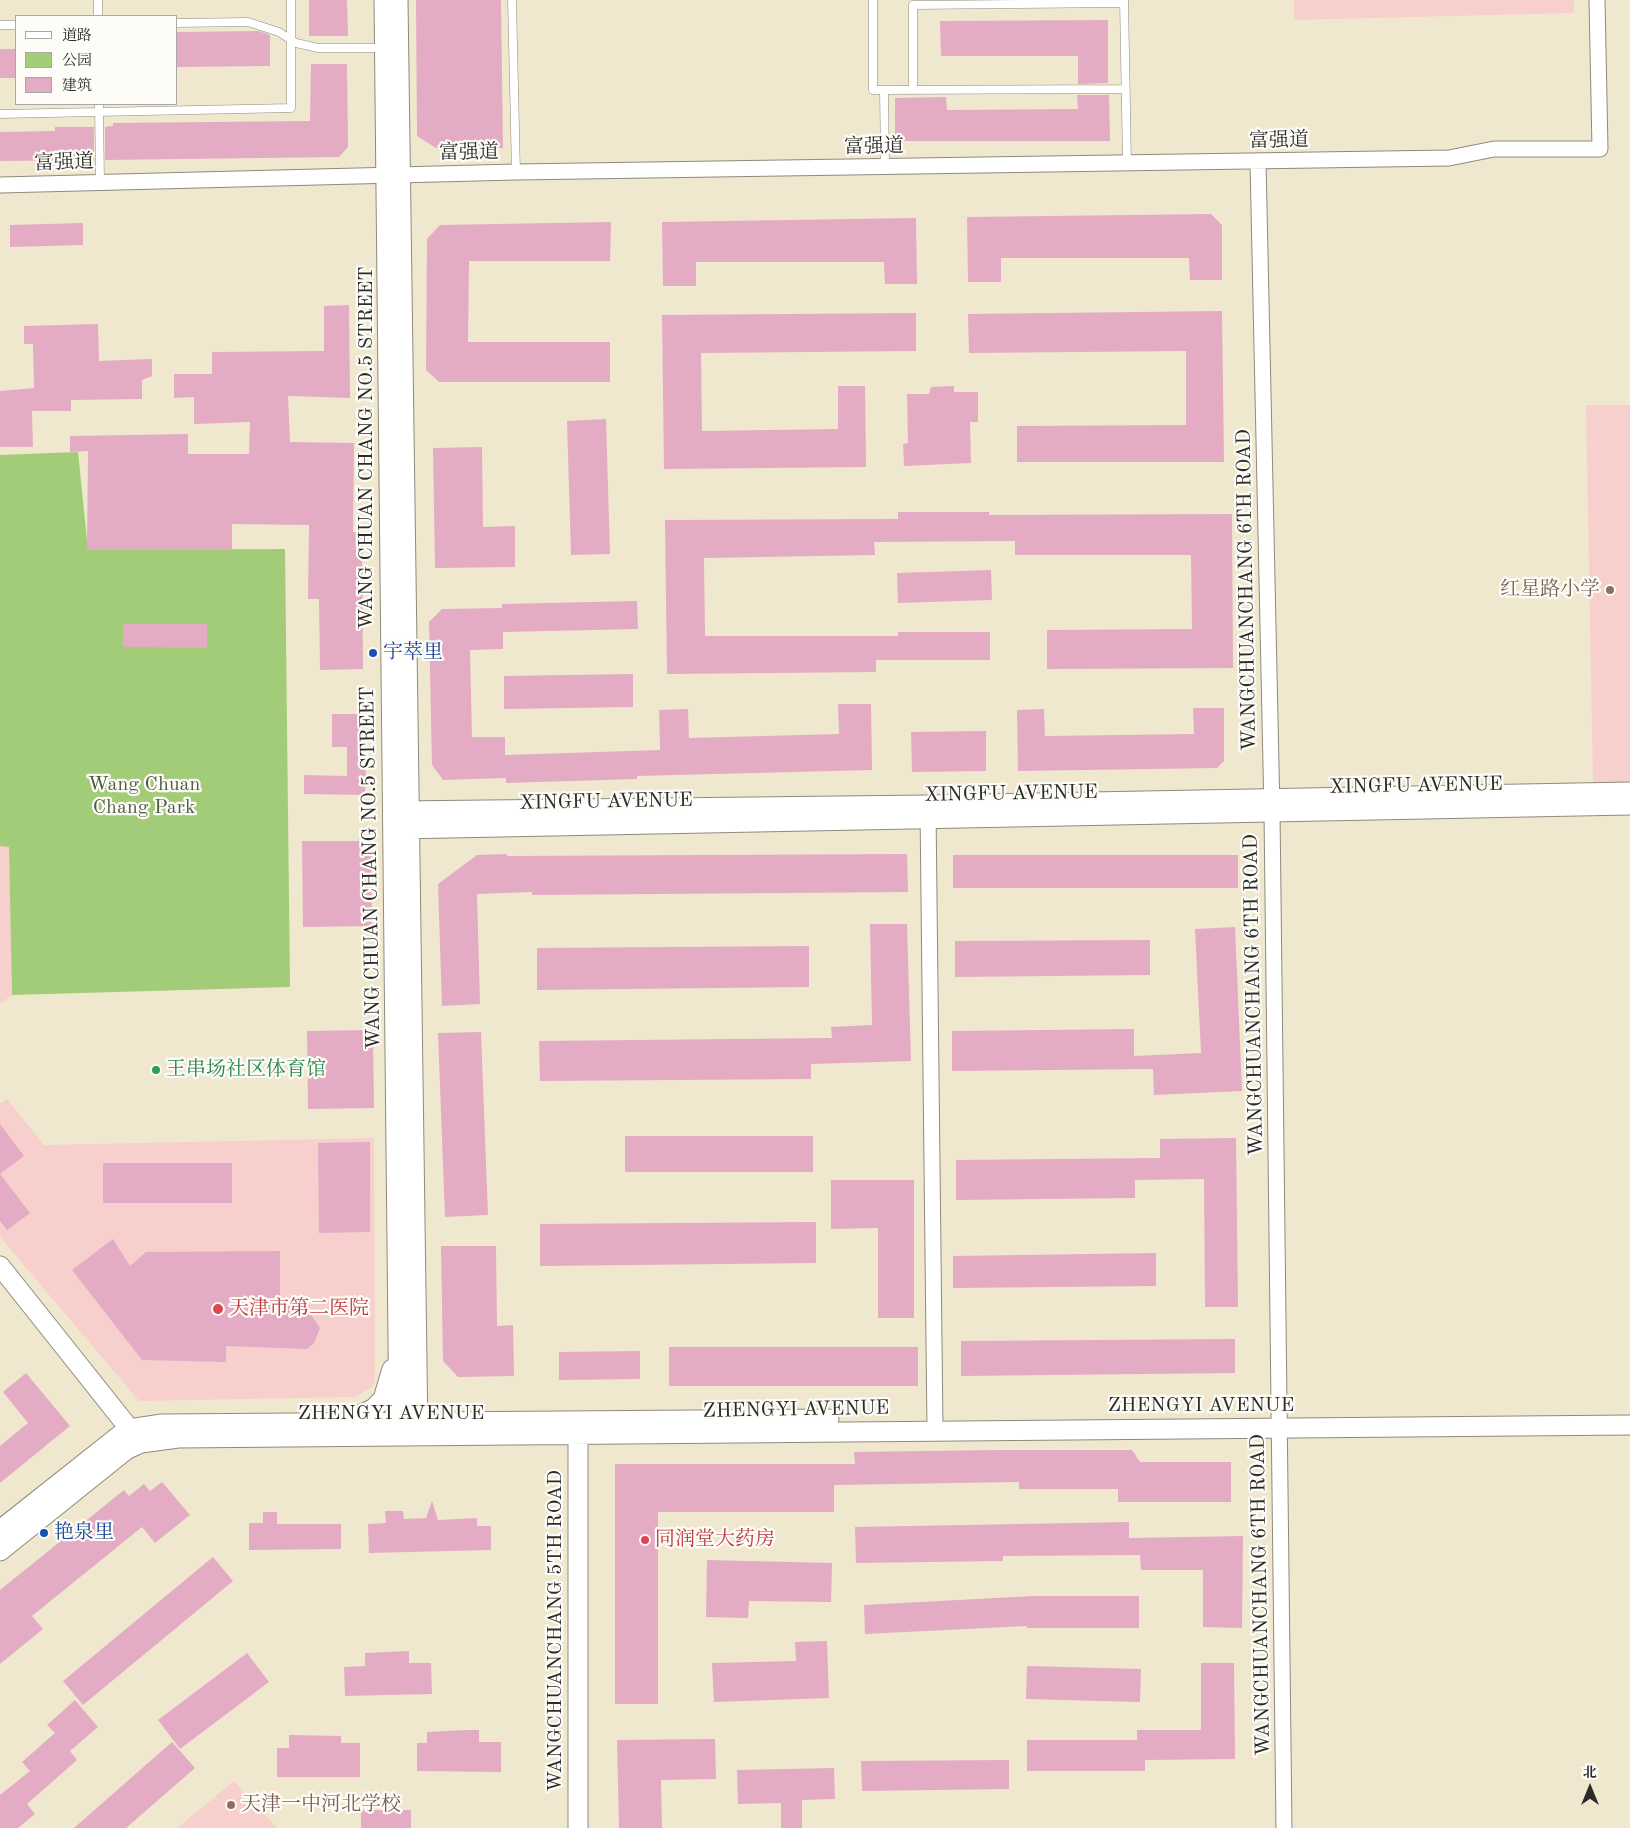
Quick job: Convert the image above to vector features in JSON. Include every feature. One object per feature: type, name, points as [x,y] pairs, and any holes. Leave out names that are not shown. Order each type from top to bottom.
[{"type":"street","name":"WANG CHUAN CHANG NO.5 STREET","points":[[384,0],[392,48]]},
{"type":"street","name":"WANG CHUAN CHANG NO.5 STREET","points":[[398,0],[392,48],[401,820],[399,1429]]},
{"type":"street","name":"富强道","points":[[0,185],[516,172],[1448,158],[1494,149],[1600,149],[1597,0]]},
{"type":"street","name":"WANGCHUANCHANG 6TH ROAD","points":[[1258,161],[1272,805],[1284,1828]]},
{"type":"street","name":"XINGFU AVENUE","points":[[1272,805],[1630,792]]},
{"type":"street","name":"XINGFU AVENUE","points":[[401,820],[1272,805],[1630,805]]},
{"type":"street","points":[[928,811],[935,1424]]},
{"type":"street","name":"WANG CHUAN CHANG NO.5 STREET","points":[[401,820],[418,1429]]},
{"type":"street","points":[[0,1266],[135,1436]]},
{"type":"street","points":[[339,1430],[379,1404],[401,1362]]},
{"type":"street","name":"ZHENGYI AVENUE","points":[[0,1530],[104,1446],[135,1436],[162,1424],[418,1429],[1278,1421],[1630,1412]]},
{"type":"street","name":"ZHENGYI AVENUE","points":[[1278,1421],[1630,1424]]},
{"type":"street","name":"ZHENGYI AVENUE","points":[[418,1429],[578,1435],[935,1424]]},
{"type":"street","name":"WANGCHUANCHANG 5TH ROAD","points":[[578,1435],[578,1828]]},
{"type":"street","name":"ZHENGYI AVENUE","points":[[0,1551],[113,1459],[135,1436]]},
{"type":"lane","points":[[98,0],[98,15]]},
{"type":"lane","points":[[0,114],[99,108],[291,108],[290,0]]},
{"type":"lane","points":[[512,0],[516,172]]},
{"type":"lane","points":[[872,0],[873,90],[1126,89]]},
{"type":"lane","points":[[913,90],[912,5],[1124,2],[1127,163]]},
{"type":"lane","points":[[178,23],[248,22],[261,24],[291,40],[318,48],[392,48]]},
{"type":"lane","points":[[0,25],[15,25]]},
{"type":"lane","points":[[884,90],[884,166]]},
{"type":"lane","points":[[99,108],[100,182]]},
{"type":"shaded area","points":[[1294,0],[1574,0],[1574,13],[1294,20]]},
{"type":"shaded area","name":"红星路小学","points":[[1586,405],[1630,405],[1630,782],[1593,783]]},
{"type":"shaded area","points":[[0,846],[9,846],[12,995],[0,1004]]},
{"type":"shaded area","name":"天津市第二医院","points":[[7,1099],[44,1145],[374,1138],[375,1381],[371,1388],[355,1397],[139,1401],[0,1237],[0,1104]]},
{"type":"shaded area","name":"天津一中河北学校","points":[[234,1781],[277,1828],[177,1828]]},
{"type":"green space","name":"Wang Chuan Chang Park","points":[[78,452],[88,550],[285,549],[290,987],[12,995],[9,847],[0,846],[0,455]]},
{"type":"building","points":[[309,0],[347,0],[348,36],[309,36]]},
{"type":"building","points":[[416,0],[501,0],[503,148],[436,148],[417,136]]},
{"type":"building","points":[[1108,20],[1108,83],[1078,84],[1078,56],[941,56],[940,21]]},
{"type":"building","points":[[259,31],[270,35],[270,66],[178,67],[178,32]]},
{"type":"building","points":[[0,49],[15,49],[15,78],[0,78]]},
{"type":"building","points":[[311,64],[347,64],[348,147],[339,157],[105,160],[105,127],[113,126],[113,123],[310,121]]},
{"type":"building","points":[[1077,95],[1109,95],[1110,141],[895,141],[895,98],[946,97],[947,110],[1078,109]]},
{"type":"building","points":[[55,127],[94,127],[94,160],[0,161],[0,132],[55,131]]},
{"type":"building","points":[[1211,214],[1222,225],[1222,280],[1190,280],[1189,258],[1001,258],[1001,282],[968,282],[967,217]]},
{"type":"building","points":[[916,218],[917,284],[885,284],[884,262],[696,262],[696,286],[663,286],[662,222]]},
{"type":"building","points":[[611,222],[610,261],[469,261],[468,342],[610,342],[610,382],[439,382],[426,370],[427,239],[440,225]]},
{"type":"building","points":[[83,223],[83,245],[10,247],[10,225]]},
{"type":"building","points":[[349,305],[350,398],[288,396],[290,442],[354,443],[353,532],[362,532],[363,669],[320,670],[319,599],[308,599],[309,525],[232,524],[232,550],[87,550],[88,451],[70,452],[70,436],[188,434],[188,454],[249,454],[250,422],[194,424],[194,397],[174,398],[174,374],[212,374],[212,352],[324,351],[324,306]]},
{"type":"building","points":[[1222,311],[1224,462],[1017,462],[1017,426],[1186,425],[1186,351],[969,353],[968,314]]},
{"type":"building","points":[[916,313],[916,351],[701,353],[702,431],[838,429],[838,386],[865,386],[866,467],[664,469],[662,315]]},
{"type":"building","points":[[98,324],[99,361],[152,359],[152,376],[142,380],[142,399],[71,400],[71,411],[32,411],[33,447],[0,447],[0,391],[34,388],[33,344],[24,344],[24,326]]},
{"type":"building","points":[[954,386],[954,392],[978,392],[978,422],[970,422],[971,463],[904,466],[903,444],[908,443],[907,394],[929,394],[931,387]]},
{"type":"building","points":[[606,419],[610,554],[571,555],[567,421]]},
{"type":"building","points":[[482,447],[483,527],[515,526],[515,567],[435,568],[433,448]]},
{"type":"building","points":[[898,512],[989,512],[989,515],[1232,514],[1233,668],[1047,669],[1047,630],[1192,629],[1191,555],[1015,555],[1015,541],[874,542],[875,555],[704,558],[705,636],[898,636],[898,632],[990,632],[990,660],[876,660],[876,672],[667,674],[665,520],[898,519]]},
{"type":"building","points":[[991,570],[992,600],[898,603],[897,573]]},
{"type":"building","points":[[637,601],[638,629],[503,632],[503,649],[470,650],[472,737],[505,737],[505,755],[660,750],[659,710],[688,709],[689,738],[839,734],[838,704],[871,704],[872,770],[637,776],[637,779],[506,783],[506,778],[443,780],[432,765],[429,622],[442,609],[502,608],[502,604]]},
{"type":"building","points":[[123,624],[207,624],[207,648],[123,647]]},
{"type":"building","points":[[633,674],[633,707],[504,709],[504,676]]},
{"type":"building","points":[[1193,708],[1224,708],[1224,761],[1217,768],[1018,771],[1017,710],[1044,709],[1045,736],[1194,734]]},
{"type":"building","points":[[332,714],[364,714],[363,764],[366,764],[365,795],[304,794],[304,775],[347,776],[347,747],[332,747]]},
{"type":"building","points":[[986,731],[986,771],[912,772],[911,732]]},
{"type":"building","points":[[302,841],[371,841],[372,926],[303,927]]},
{"type":"building","points":[[507,854],[507,856],[907,854],[908,892],[532,895],[532,892],[477,894],[480,1004],[442,1006],[438,884],[477,855]]},
{"type":"building","points":[[953,855],[1238,855],[1238,888],[953,888]]},
{"type":"building","points":[[870,924],[907,924],[911,1061],[811,1064],[811,1079],[540,1081],[539,1041],[832,1038],[831,1027],[872,1025]]},
{"type":"building","points":[[1235,927],[1242,1091],[1154,1095],[1153,1069],[952,1071],[952,1031],[1134,1029],[1134,1056],[1201,1053],[1195,929]]},
{"type":"building","points":[[1150,940],[1150,975],[955,977],[955,941]]},
{"type":"building","points":[[809,946],[809,987],[537,990],[537,948]]},
{"type":"building","points":[[373,1030],[374,1108],[308,1109],[307,1031]]},
{"type":"building","points":[[481,1032],[488,1215],[445,1217],[438,1033]]},
{"type":"building","points":[[0,1124],[24,1156],[0,1174]]},
{"type":"building","points":[[625,1136],[813,1136],[813,1172],[625,1172]]},
{"type":"building","points":[[1236,1138],[1238,1307],[1205,1307],[1204,1179],[1135,1180],[1135,1198],[956,1200],[956,1160],[1160,1158],[1160,1139]]},
{"type":"building","points":[[370,1142],[370,1232],[319,1233],[318,1143]]},
{"type":"building","points":[[103,1163],[232,1163],[232,1203],[103,1203]]},
{"type":"building","points":[[0,1174],[30,1213],[7,1230],[0,1221]]},
{"type":"building","points":[[831,1180],[914,1180],[914,1318],[878,1318],[878,1228],[831,1229]]},
{"type":"building","points":[[816,1222],[816,1263],[540,1266],[540,1224]]},
{"type":"building","points":[[113,1239],[130,1266],[146,1252],[280,1251],[280,1306],[305,1306],[320,1328],[314,1343],[307,1349],[226,1346],[226,1362],[142,1360],[72,1270]]},
{"type":"building","points":[[441,1246],[496,1246],[497,1326],[513,1325],[514,1376],[458,1377],[443,1361]]},
{"type":"building","points":[[1156,1253],[1156,1286],[953,1288],[953,1256]]},
{"type":"building","points":[[1235,1339],[1235,1373],[961,1376],[961,1341]]},
{"type":"building","points":[[669,1347],[918,1347],[918,1386],[669,1386]]},
{"type":"building","points":[[640,1351],[640,1379],[559,1380],[559,1352]]},
{"type":"building","points":[[26,1373],[70,1426],[0,1483],[0,1446],[28,1423],[3,1392]]},
{"type":"building","points":[[1132,1450],[1140,1462],[1231,1462],[1231,1502],[1118,1502],[1118,1489],[1019,1489],[1019,1482],[834,1485],[834,1512],[658,1512],[658,1704],[615,1704],[615,1464],[855,1464],[854,1452]]},
{"type":"building","points":[[162,1482],[190,1515],[155,1543],[142,1527],[32,1616],[43,1629],[0,1664],[0,1590],[124,1490],[129,1496],[144,1484],[150,1491]]},
{"type":"building","points":[[432,1501],[438,1520],[477,1518],[477,1526],[491,1526],[491,1550],[369,1553],[368,1524],[386,1523],[385,1511],[403,1511],[404,1519],[426,1518]]},
{"type":"building","points":[[263,1512],[277,1512],[277,1524],[341,1524],[341,1549],[249,1550],[249,1523],[263,1523]]},
{"type":"building","points":[[1129,1522],[1129,1538],[1243,1536],[1242,1628],[1203,1627],[1203,1570],[1141,1570],[1140,1555],[1003,1556],[1003,1561],[856,1563],[855,1527]]},
{"type":"building","points":[[213,1557],[233,1581],[83,1705],[63,1681]]},
{"type":"building","points":[[707,1560],[832,1563],[831,1602],[749,1601],[748,1618],[706,1617]]},
{"type":"building","points":[[1033,1596],[1139,1596],[1139,1628],[1027,1628],[1027,1626],[865,1634],[864,1605]]},
{"type":"building","points":[[827,1641],[829,1698],[714,1702],[712,1663],[796,1661],[795,1642]]},
{"type":"building","points":[[409,1651],[409,1663],[431,1663],[432,1694],[345,1696],[344,1667],[365,1666],[365,1653]]},
{"type":"building","points":[[247,1653],[269,1682],[180,1749],[158,1720]]},
{"type":"building","points":[[1201,1663],[1234,1663],[1235,1759],[1145,1760],[1145,1771],[1027,1771],[1027,1740],[1137,1740],[1137,1730],[1201,1730]]},
{"type":"building","points":[[1027,1666],[1141,1669],[1140,1702],[1026,1699]]},
{"type":"building","points":[[75,1700],[98,1727],[70,1751],[77,1760],[27,1804],[35,1814],[18,1828],[0,1828],[0,1795],[30,1771],[22,1762],[55,1733],[47,1725]]},
{"type":"building","points":[[479,1730],[479,1742],[501,1742],[501,1772],[417,1771],[417,1743],[427,1743],[427,1732]]},
{"type":"building","points":[[289,1735],[341,1736],[341,1743],[360,1743],[360,1777],[277,1777],[277,1748],[289,1748]]},
{"type":"building","points":[[715,1739],[716,1779],[661,1780],[662,1828],[619,1828],[617,1740]]},
{"type":"building","points":[[172,1742],[195,1768],[126,1828],[74,1828]]},
{"type":"building","points":[[1009,1760],[1009,1789],[862,1791],[861,1761]]},
{"type":"building","points":[[834,1768],[835,1799],[802,1800],[802,1828],[781,1828],[781,1803],[738,1804],[737,1770]]},
{"type":"building","points":[[361,1810],[411,1810],[411,1828],[361,1828]]},
{"type":"place","name":"红星路小学","points":[[1610,590]]},
{"type":"place","name":"宇萃里","points":[[373,653]]},
{"type":"place","name":"王串场社区体育馆","points":[[156,1070]]},
{"type":"place","name":"天津市第二医院","points":[[218,1309]]},
{"type":"place","name":"艳泉里","points":[[44,1533]]},
{"type":"place","name":"同润堂大药房","points":[[645,1540]]},
{"type":"place","name":"天津一中河北学校","points":[[231,1805]]}]
